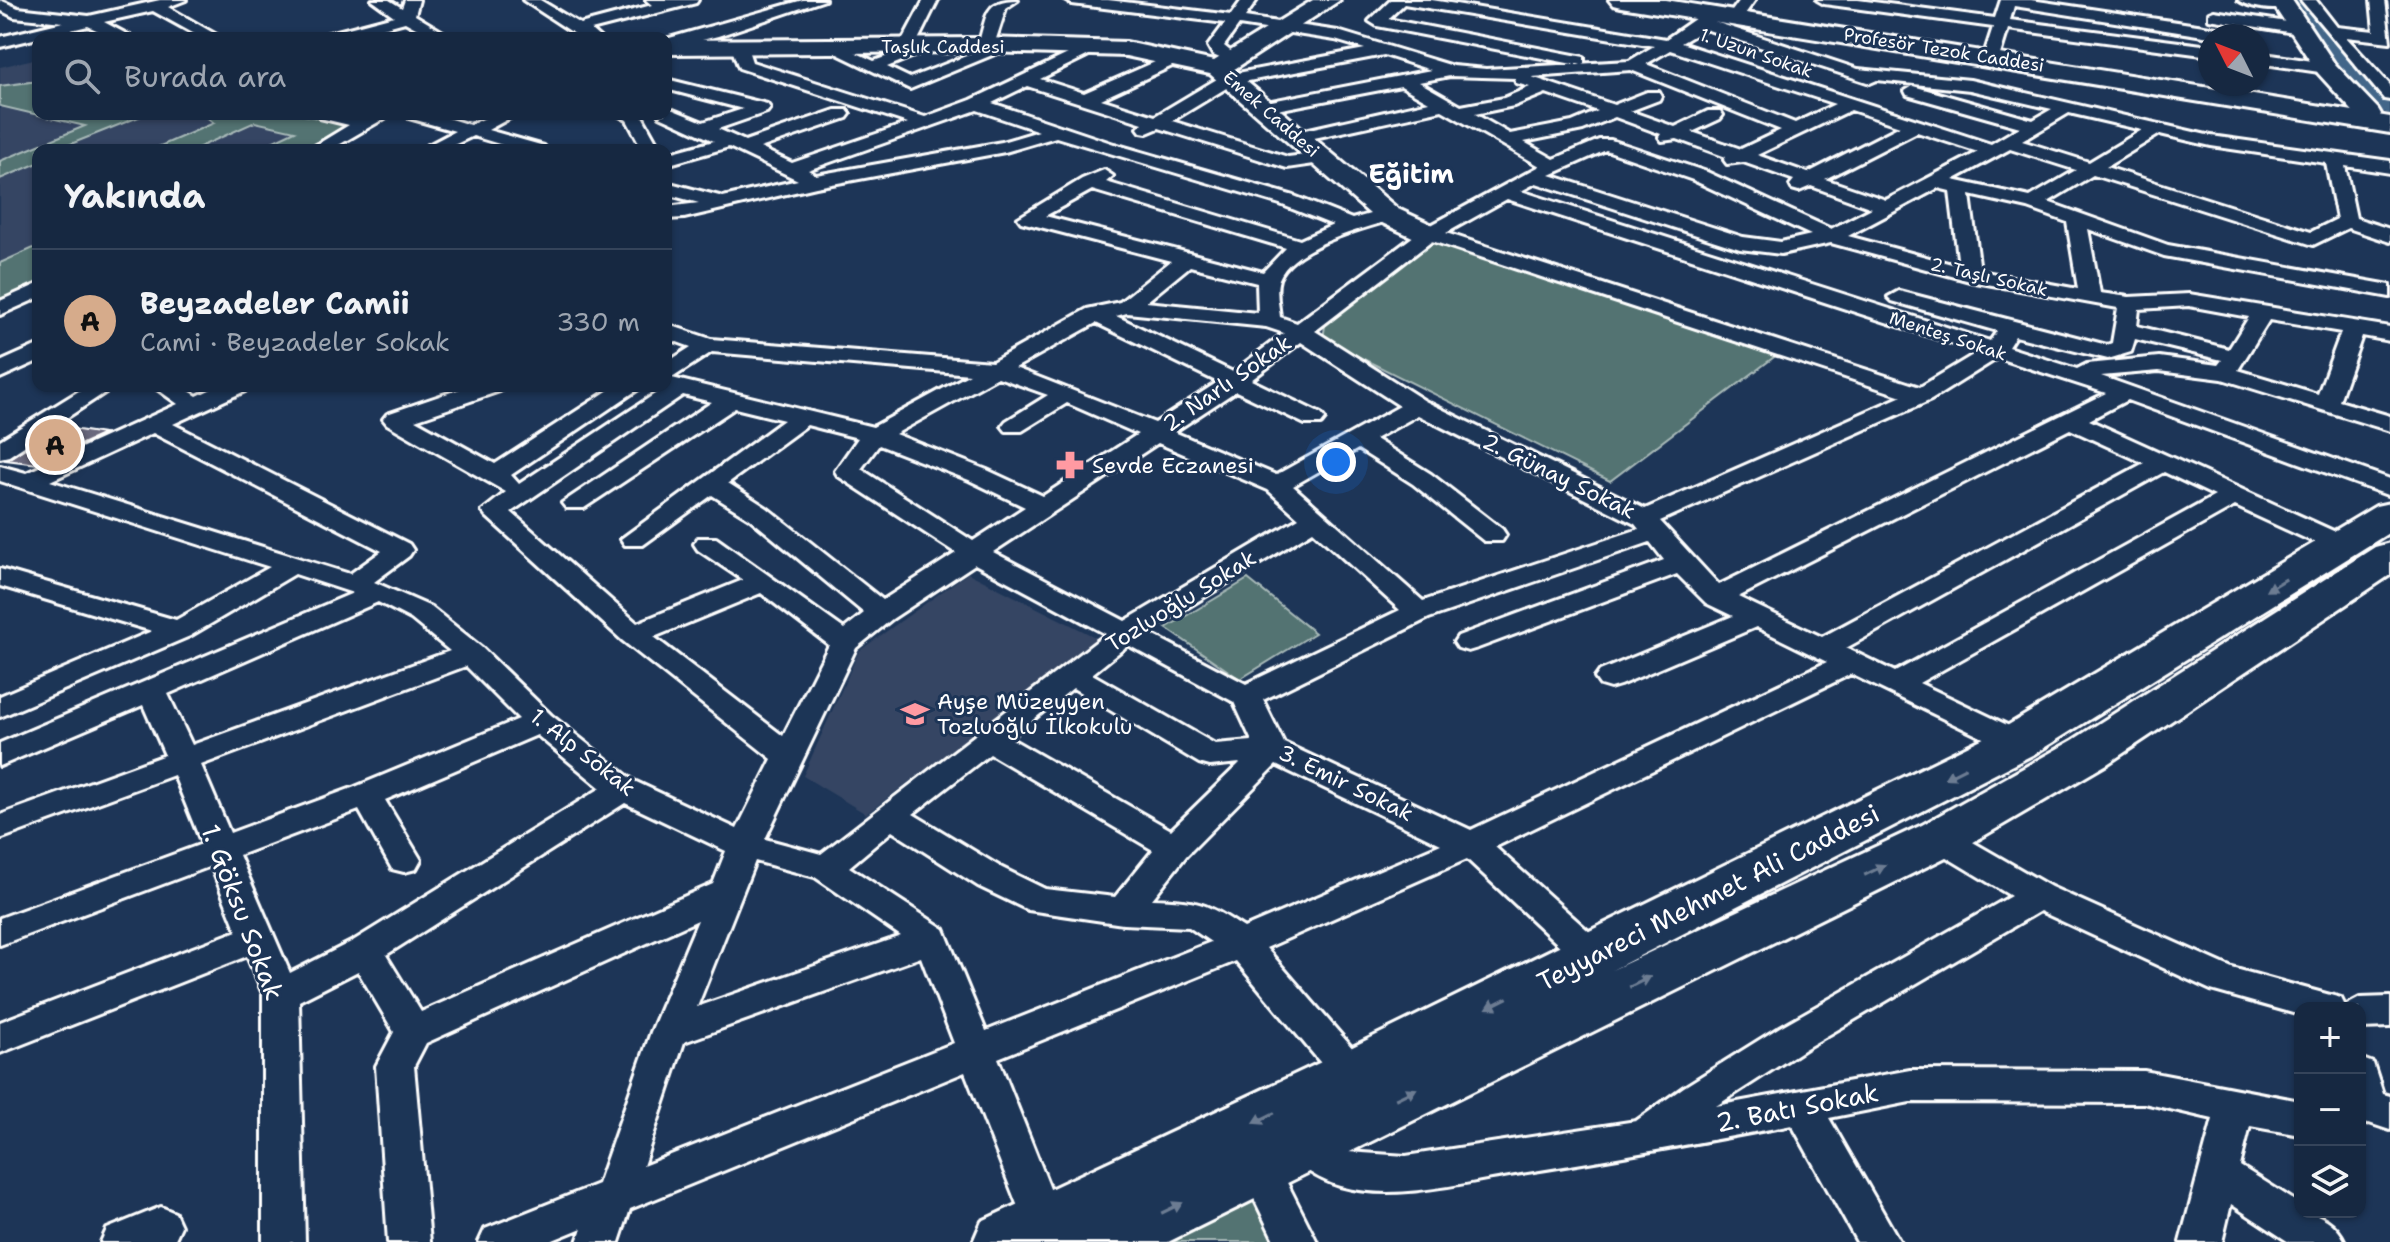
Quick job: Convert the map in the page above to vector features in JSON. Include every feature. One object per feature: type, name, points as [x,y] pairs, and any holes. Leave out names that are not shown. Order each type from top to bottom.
[{"type":"main road","name":"Profesör Tezok Caddesi","points":[[1621,0],[1706,18],[1742,9],[1991,58],[2383,119]]},
{"type":"main road","name":"Teyyareci Mehmet Ali Caddesi","points":[[1102,1242],[1940,838],[2090,752],[2366,551],[2390,515]]},
{"type":"main road","name":"Teyyareci Mehmet Ali Caddesi","points":[[1025,1233],[1353,1075],[2017,742],[2366,551]]},
{"type":"street","points":[[42,32],[179,0]]},
{"type":"street","points":[[379,0],[434,32]]},
{"type":"street","points":[[407,17],[412,0]]},
{"type":"street","points":[[530,0],[583,32]]},
{"type":"street","points":[[578,29],[660,3],[691,0]]},
{"type":"street","points":[[672,44],[818,0]]},
{"type":"street","points":[[907,47],[931,0]]},
{"type":"street","points":[[831,47],[910,84],[996,45],[999,6],[1011,0]]},
{"type":"street","points":[[1072,0],[1164,6],[1233,21],[1338,36],[1451,71],[1511,75],[1621,67]]},
{"type":"street","points":[[1226,69],[1216,46],[1250,0]]},
{"type":"street","name":"Emek Caddesi","points":[[1329,0],[1283,26],[1226,69],[1261,108],[1388,215],[1429,234]]},
{"type":"street","points":[[1403,0],[1377,21],[1512,49],[1621,67],[1796,130]]},
{"type":"street","name":"1. Uzun Sokak","points":[[1403,0],[1546,16],[1665,43],[1914,126],[2091,169],[2313,239],[2347,221]]},
{"type":"street","points":[[1824,0],[1894,4],[2198,49]]},
{"type":"street","points":[[1991,58],[2008,0],[2074,6],[2198,29]]},
{"type":"street","points":[[2104,0],[2306,38]]},
{"type":"street","points":[[2245,0],[2282,3],[2326,68],[2383,119]]},
{"type":"street","points":[[2308,0],[2390,95]]},
{"type":"street","points":[[2332,31],[2387,37],[2378,0]]},
{"type":"street","points":[[0,3],[14,12],[89,21],[113,32]]},
{"type":"street","points":[[155,6],[203,32]]},
{"type":"street","points":[[0,24],[39,15]]},
{"type":"street","points":[[1486,74],[1546,16]]},
{"type":"street","points":[[351,32],[407,17]]},
{"type":"street","points":[[1296,137],[1451,108],[1508,102],[1621,67],[1706,18],[1852,73],[2034,126]]},
{"type":"street","points":[[0,42],[32,34]]},
{"type":"street","points":[[2270,39],[2306,38]]},
{"type":"street","name":"Taşlık Caddesi","points":[[672,46],[996,45],[1126,49],[1226,69]]},
{"type":"street","points":[[872,67],[930,46]]},
{"type":"street","points":[[739,47],[745,65],[927,123]]},
{"type":"street","points":[[793,169],[977,104],[1091,48]]},
{"type":"street","points":[[1108,148],[1158,121],[1226,69],[1279,71],[1383,51]]},
{"type":"street","points":[[1086,99],[1177,58]]},
{"type":"street","points":[[2270,60],[2326,68]]},
{"type":"street","points":[[1279,71],[1319,97]]},
{"type":"street","points":[[1261,108],[1451,71]]},
{"type":"street","points":[[1852,73],[1970,85],[2211,141],[2390,167]]},
{"type":"street","points":[[1511,75],[1888,207]]},
{"type":"street","points":[[1028,81],[1287,163],[1321,158]]},
{"type":"street","points":[[1405,81],[1507,140],[1543,171],[1740,243],[1781,248],[1831,237],[1937,182],[2064,109]]},
{"type":"street","points":[[672,86],[761,108],[704,128]]},
{"type":"street","points":[[1507,140],[1577,126],[1653,96]]},
{"type":"street","points":[[977,104],[1139,158],[1287,200],[1350,225]]},
{"type":"street","points":[[1700,176],[1847,105]]},
{"type":"street","points":[[672,159],[739,144],[841,114]]},
{"type":"street","points":[[672,115],[816,181]]},
{"type":"street","points":[[1634,153],[1714,115]]},
{"type":"street","points":[[349,120],[364,124]]},
{"type":"street","points":[[329,144],[372,120]]},
{"type":"street","points":[[436,120],[518,144]]},
{"type":"street","points":[[441,144],[494,120]]},
{"type":"street","points":[[637,120],[649,144]]},
{"type":"street","points":[[1762,204],[1914,126]]},
{"type":"street","points":[[672,213],[816,181],[1005,147],[1059,130]]},
{"type":"street","points":[[2033,203],[2155,130]]},
{"type":"street","name":"2. Taşlı Sokak","points":[[1605,144],[1700,176],[1831,237],[1970,275],[2090,298],[2129,303],[2189,300],[2390,334]]},
{"type":"street","name":"2. Narlı Sokak","points":[[598,1242],[669,1032],[725,893],[787,755],[844,643],[882,613],[1234,382],[1429,234],[1543,171],[1605,144]]},
{"type":"street","points":[[1139,158],[1028,218],[1268,280]]},
{"type":"street","points":[[2334,158],[2347,221],[2390,236]]},
{"type":"street","points":[[1937,182],[2033,203],[2164,250],[2390,291]]},
{"type":"street","points":[[1089,183],[1302,247]]},
{"type":"street","points":[[1959,185],[1970,275]]},
{"type":"street","points":[[672,190],[721,203]]},
{"type":"street","name":"Menteş Sokak","points":[[1504,192],[2126,392],[2390,488]]},
{"type":"street","points":[[1243,230],[1287,200]]},
{"type":"street","points":[[1269,321],[1268,280],[1280,264],[1302,247],[1350,225],[1388,215]]},
{"type":"street","points":[[2077,221],[2090,298]]},
{"type":"street","points":[[1429,234],[1923,395]]},
{"type":"street","points":[[1186,259],[1127,307],[1095,314],[876,435],[861,448],[847,471],[974,553],[1128,631],[1246,696],[1419,612],[1650,526],[1923,395],[1994,351],[2010,328]]},
{"type":"street","points":[[0,309],[32,297]]},
{"type":"street","points":[[1899,297],[2108,352],[2123,347],[2129,303]]},
{"type":"street","name":"2. Günay Sokak","points":[[1127,307],[1269,321],[1301,332],[1417,406],[1650,526],[1681,563],[1716,597],[2017,742]]},
{"type":"street","points":[[2230,365],[2262,313]]},
{"type":"street","points":[[1095,314],[1313,419]]},
{"type":"street","points":[[2326,404],[2354,328]]},
{"type":"street","points":[[2125,330],[2230,365],[2326,404],[2390,424]]},
{"type":"street","points":[[672,333],[708,345],[997,369],[1066,394],[1277,485],[1419,612]]},
{"type":"street","points":[[672,380],[708,345]]},
{"type":"street","points":[[0,371],[32,355]]},
{"type":"street","points":[[2066,373],[2159,364],[2230,365]]},
{"type":"street","points":[[672,381],[801,419],[876,435],[978,475],[1045,507]]},
{"type":"street","points":[[0,451],[93,392]]},
{"type":"street","points":[[175,392],[194,404]]},
{"type":"street","points":[[14,477],[156,425],[223,392]]},
{"type":"street","points":[[474,392],[395,419],[496,474],[506,503],[633,635],[787,755]]},
{"type":"street","points":[[496,474],[622,392]]},
{"type":"street","points":[[506,503],[656,392]]},
{"type":"street","points":[[1716,597],[2126,392]]},
{"type":"street","points":[[1014,426],[1066,394]]},
{"type":"street","points":[[575,503],[731,400]]},
{"type":"street","points":[[1277,485],[1417,406]]},
{"type":"street","points":[[634,539],[801,419]]},
{"type":"street","points":[[2070,420],[2234,496],[2366,551]]},
{"type":"street","points":[[0,755],[151,690],[367,587],[400,550],[156,425]]},
{"type":"street","points":[[1358,439],[1422,479],[1493,535]]},
{"type":"street","points":[[1824,648],[2163,463]]},
{"type":"street","name":"1. Alp Sokak","points":[[14,477],[367,587],[421,613],[471,654],[540,722],[623,789],[745,846],[826,868],[932,939]]},
{"type":"street","points":[[713,484],[758,513],[882,613]]},
{"type":"street","points":[[1897,683],[2234,496]]},
{"type":"street","name":"Tozluoğlu Sokak","points":[[826,868],[1128,631],[1315,519]]},
{"type":"street","points":[[707,544],[764,582],[844,643]]},
{"type":"street","points":[[1468,642],[1681,563]]},
{"type":"street","points":[[0,707],[180,630],[246,596],[293,564]]},
{"type":"street","points":[[0,577],[180,630]]},
{"type":"street","points":[[633,635],[764,582]]},
{"type":"street","points":[[1610,678],[1759,616]]},
{"type":"street","points":[[0,827],[184,762],[471,654]]},
{"type":"street","points":[[500,1242],[1242,944],[1471,844],[1852,662]]},
{"type":"street","points":[[1072,675],[1210,755],[1272,750]]},
{"type":"street","name":"1. Göksu Sokak","points":[[151,690],[281,994],[284,1242]]},
{"type":"street","name":"3. Emir Sokak","points":[[1246,696],[1272,750],[1471,844],[1592,955]]},
{"type":"street","points":[[0,932],[220,852],[540,722]]},
{"type":"street","points":[[988,739],[1174,847]]},
{"type":"street","points":[[1123,911],[1174,847],[1272,750]]},
{"type":"street","points":[[281,994],[365,951],[623,789]]},
{"type":"street","points":[[366,795],[404,860]]},
{"type":"street","points":[[890,815],[990,877],[1040,901],[1123,911],[1196,914],[1242,944],[1353,1075]]},
{"type":"street","points":[[1940,838],[2039,896],[2224,980],[2306,1002]]},
{"type":"street","points":[[409,1242],[395,1066],[413,1032],[725,893]]},
{"type":"street","points":[[1644,1137],[1700,1095],[2039,896]]},
{"type":"street","points":[[0,1038],[256,938]]},
{"type":"street","points":[[669,1032],[932,939],[977,1053],[1025,1233]]},
{"type":"street","points":[[365,951],[413,1032]]},
{"type":"street","points":[[2366,1013],[2390,1012]]},
{"type":"street","name":"2. Batı Sokak","points":[[1280,1155],[1342,1169],[1406,1174],[1644,1137],[1910,1086],[2144,1087],[2294,1117]]},
{"type":"street","points":[[1801,1105],[1879,1242]]},
{"type":"street","points":[[2201,1242],[2235,1107]]},
{"type":"street","points":[[1280,1155],[1296,1242]]},
{"type":"street","points":[[2220,1175],[2324,1242]]},
{"type":"street","points":[[122,1242],[161,1226]]},
{"type":"shaded area","points":[[32,59],[32,120],[300,120],[306,144],[32,144],[32,288],[0,304],[0,67]]},
{"type":"shaded area","name":"Ayşe Müzeyyen Tozluoğlu İlkokulu","points":[[968,573],[1099,639],[866,814],[803,776],[859,651]]},
{"type":"green space","points":[[32,82],[32,114],[0,106],[0,86]]},
{"type":"green space","points":[[60,120],[131,120],[71,144],[41,144],[85,126]]},
{"type":"green space","points":[[210,120],[326,120],[354,126],[320,144],[268,144],[295,131],[255,122],[206,144],[165,144],[214,123]]},
{"type":"green space","points":[[32,148],[32,166],[0,179],[0,161]]},
{"type":"green space","points":[[1432,239],[1778,354],[1610,481],[1323,339],[1326,319]]},
{"type":"green space","points":[[32,249],[32,288],[0,304],[0,263]]},
{"type":"green space","points":[[1248,579],[1315,633],[1240,679],[1166,628]]},
{"type":"green space","points":[[1259,1198],[1279,1242],[1165,1242]]},
{"type":"building","points":[[59,427],[104,434],[38,464],[6,460]]},
{"type":"waterway","points":[[2295,0],[2309,23],[2390,108]]},
{"type":"place","name":"Beyzadeler Camii","points":[[55,445]]},
{"type":"place","name":"Sevde Eczanesi","points":[[1070,465]]},
{"type":"place","name":"Ayşe Müzeyyen Tozluoğlu İlkokulu","points":[[915,714]]},
{"type":"district","name":"Eğitim","points":[[1411,173]]}]
